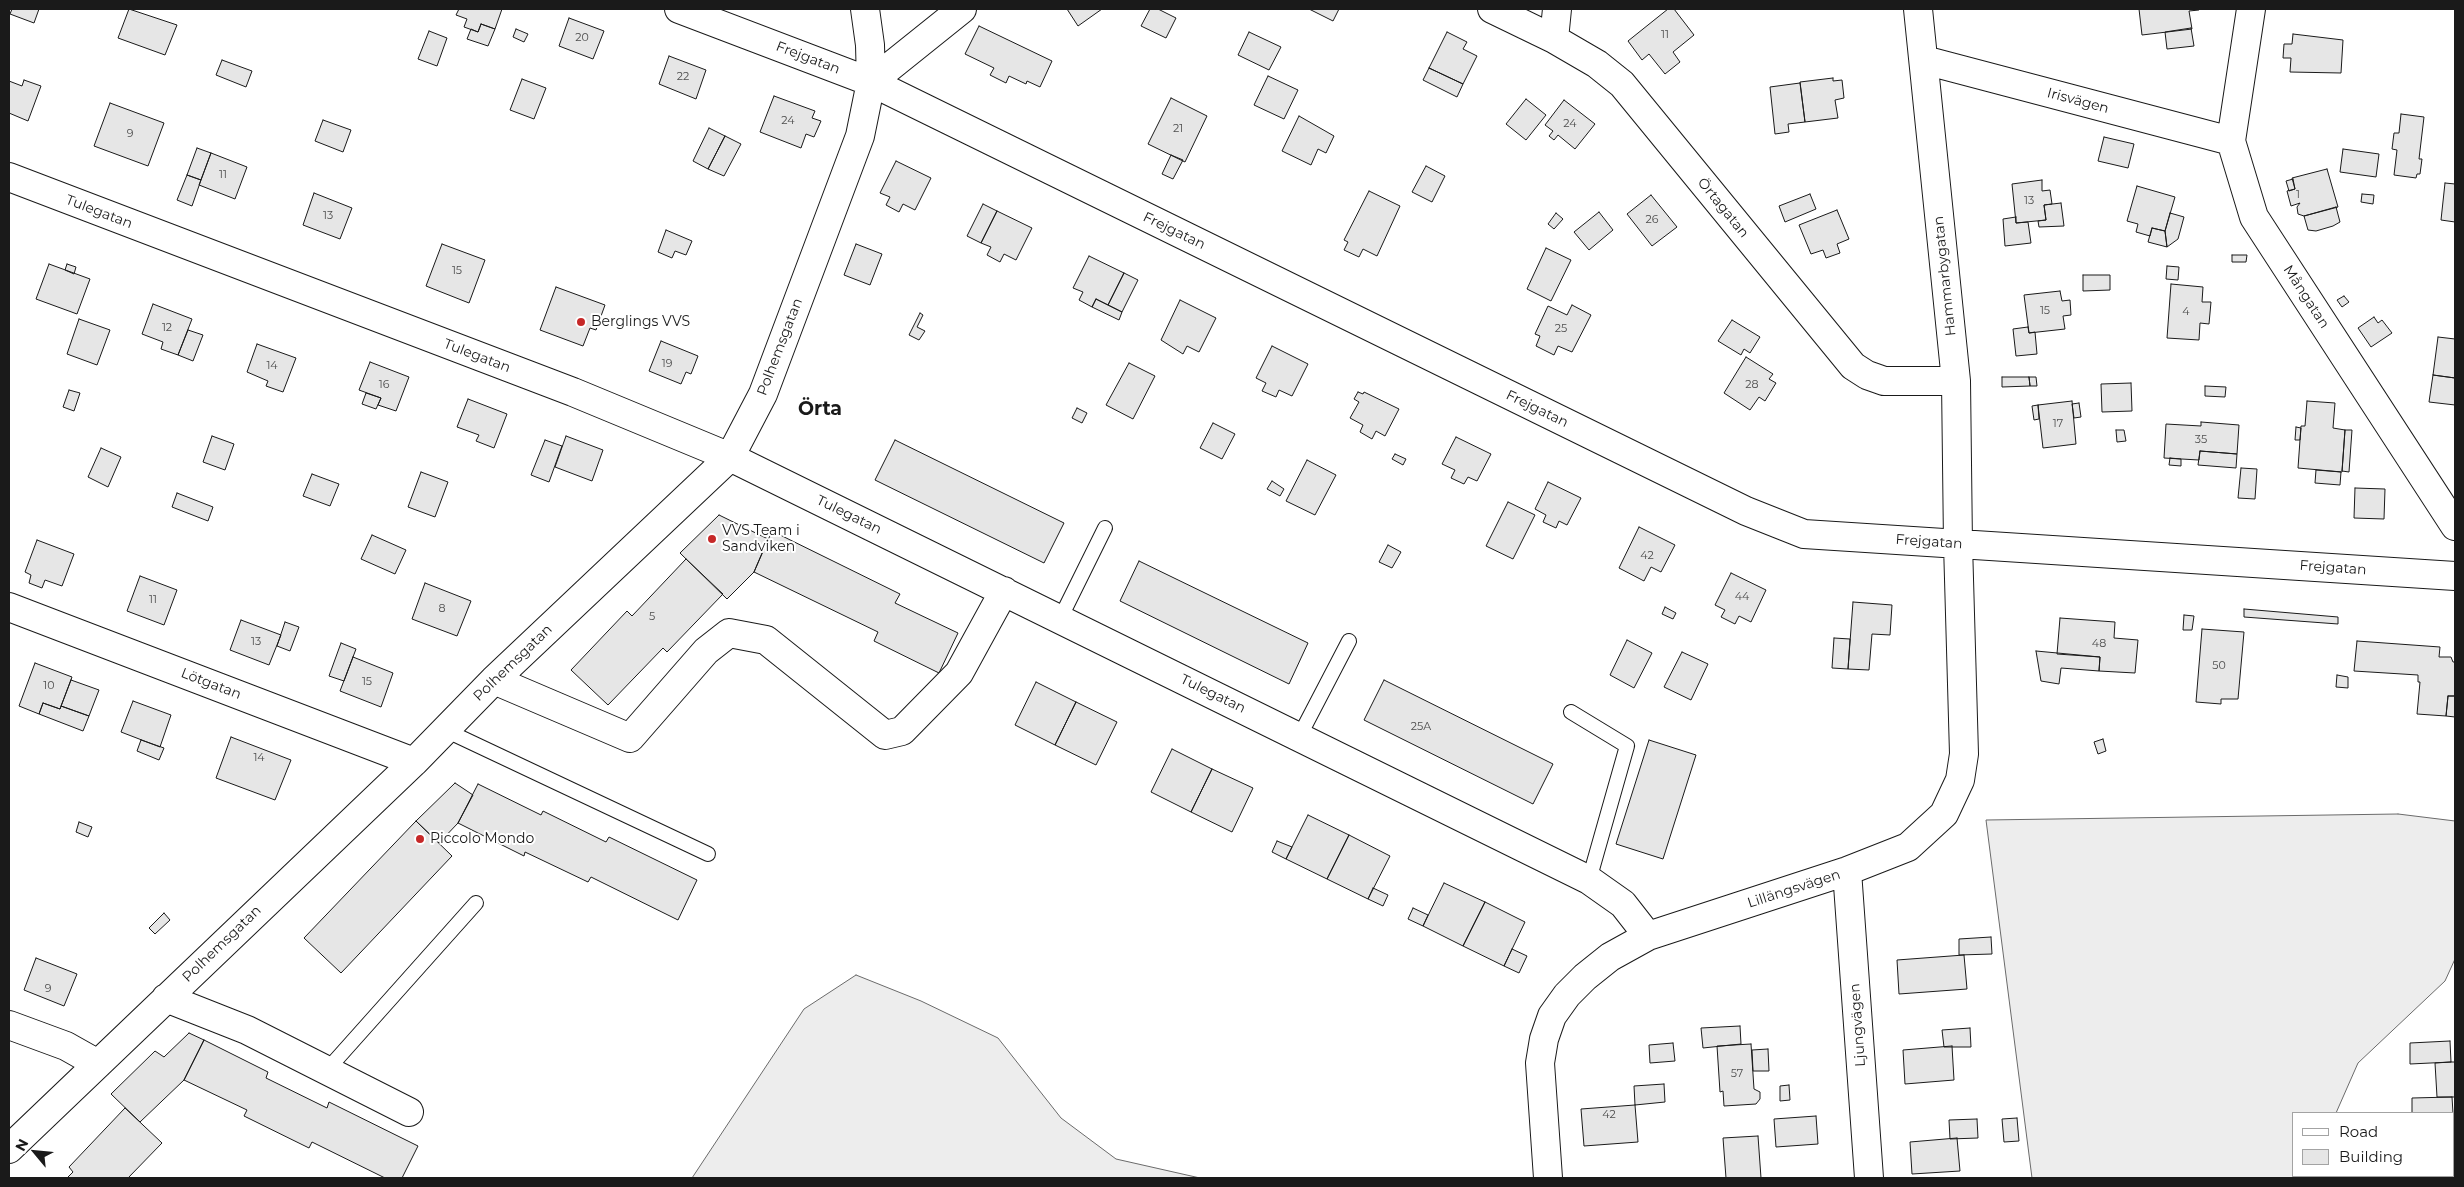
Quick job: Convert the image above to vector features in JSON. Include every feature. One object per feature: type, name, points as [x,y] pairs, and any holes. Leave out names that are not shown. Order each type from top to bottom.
[{"type":"street","name":"Frejgatan","points":[[679,9],[871,82],[1746,511],[1804,534],[2455,576]]},
{"type":"street","name":"Polhemsgatan","points":[[9,1149],[414,762],[494,680],[730,457],[763,394],[860,136],[871,82],[870,45],[865,9]]},
{"type":"street","points":[[871,82],[962,9]]},
{"type":"street","name":"Örtagatan","points":[[1492,9],[1554,39],[1597,64],[1622,84],[1853,366],[1867,375],[1884,381],[1956,380]]},
{"type":"street","points":[[1554,39],[1557,9]]},
{"type":"street","name":"Hammarbygatan","points":[[1918,9],[1956,380],[1958,544]]},
{"type":"street","points":[[2236,9],[2246,43]]},
{"type":"street","name":"Mångatan","points":[[2251,9],[2231,141],[2254,217],[2455,526]]},
{"type":"street","name":"Irisvägen","points":[[1924,60],[2231,141]]},
{"type":"street","name":"Tulegatan","points":[[9,177],[573,392],[730,457],[1589,880],[1623,904],[1648,936]]},
{"type":"street","name":"Lillängsvägen","points":[[1548,1178],[1540,1063],[1544,1039],[1552,1016],[1567,995],[1586,977],[1610,957],[1648,936],[1847,871],[1908,847],[1928,831],[1944,814],[1960,780],[1964,754],[1958,544]]},
{"type":"street","points":[[494,680],[630,738],[706,651],[729,633],[766,640],[885,735],[902,731],[959,673],[1004,591]]},
{"type":"street","name":"Lötgatan","points":[[9,607],[414,762]]},
{"type":"street","name":"Ljungvägen","points":[[1847,871],[1869,1178]]},
{"type":"street","points":[[166,998],[247,1030],[410,1112]]},
{"type":"street","points":[[9,1025],[66,1046],[98,1064]]},
{"type":"lane","points":[[1060,619],[1106,528]]},
{"type":"lane","points":[[1299,737],[1349,641]]},
{"type":"lane","points":[[1571,712],[1627,746],[1589,880]]},
{"type":"lane","points":[[445,730],[708,854]]},
{"type":"lane","points":[[327,1070],[476,903]]},
{"type":"shaded area","points":[[2398,814],[2455,821],[2455,959],[2445,981],[2358,1063],[2336,1112],[2292,1112],[2292,1177],[2324,1178],[2032,1178],[1986,820]]},
{"type":"shaded area","points":[[856,975],[921,1001],[998,1038],[1061,1118],[1116,1159],[1200,1178],[692,1178],[804,1009]]},
{"type":"building","points":[[12,9],[39,9],[34,23],[10,14]]},
{"type":"building","points":[[129,9],[177,25],[165,55],[118,38]]},
{"type":"building","points":[[459,9],[502,9],[495,29],[481,24],[478,32],[464,27],[467,19],[456,15]]},
{"type":"building","points":[[1067,9],[1102,9],[1078,26]]},
{"type":"building","points":[[1150,9],[1158,9],[1176,18],[1166,38],[1141,26]]},
{"type":"building","points":[[1309,9],[1339,9],[1333,21]]},
{"type":"building","points":[[1668,9],[1674,9],[1694,35],[1673,52],[1680,62],[1665,74],[1649,54],[1642,60],[1628,41]]},
{"type":"building","points":[[2139,9],[2199,10],[2189,11],[2192,29],[2142,35]]},
{"type":"building","points":[[569,18],[604,31],[593,59],[559,46]]},
{"type":"building","points":[[481,24],[495,29],[488,46],[467,39],[471,29],[478,32]]},
{"type":"building","points":[[979,26],[1052,61],[1040,87],[1027,81],[1026,84],[1009,76],[1006,83],[990,75],[994,68],[965,54]]},
{"type":"building","points":[[2191,28],[2194,46],[2167,49],[2165,32]]},
{"type":"building","points":[[516,29],[528,34],[524,42],[513,37]]},
{"type":"building","points":[[429,31],[447,38],[437,66],[418,59]]},
{"type":"building","points":[[1249,32],[1281,47],[1269,70],[1238,55]]},
{"type":"building","points":[[1447,32],[1467,42],[1463,49],[1477,56],[1463,84],[1429,68]]},
{"type":"building","points":[[2293,34],[2343,40],[2341,73],[2290,72],[2291,58],[2283,58],[2284,44],[2292,44]]},
{"type":"building","points":[[669,56],[706,70],[696,99],[659,84]]},
{"type":"building","points":[[222,60],[252,71],[246,87],[216,75]]},
{"type":"building","points":[[1429,68],[1463,84],[1457,97],[1423,80]]},
{"type":"building","points":[[1268,76],[1298,90],[1284,119],[1254,105]]},
{"type":"building","points":[[1833,78],[1833,81],[1842,80],[1844,98],[1835,100],[1838,118],[1805,122],[1800,82]]},
{"type":"building","points":[[522,79],[546,88],[534,119],[510,110]]},
{"type":"building","points":[[24,80],[41,86],[28,121],[9,113],[9,81],[22,86]]},
{"type":"building","points":[[1800,83],[1805,122],[1788,124],[1789,132],[1775,134],[1770,87]]},
{"type":"building","points":[[774,96],[815,111],[812,118],[821,121],[814,137],[806,134],[801,148],[760,132]]},
{"type":"building","points":[[1171,98],[1207,116],[1185,162],[1148,144]]},
{"type":"building","points":[[1526,99],[1546,115],[1526,140],[1506,124]]},
{"type":"building","points":[[1564,100],[1595,124],[1575,149],[1558,135],[1554,140],[1549,136],[1553,131],[1545,125]]},
{"type":"building","points":[[110,103],[164,123],[148,166],[94,146]]},
{"type":"building","points":[[2401,114],[2424,117],[2419,159],[2422,159],[2420,174],[2417,174],[2416,178],[2394,175],[2397,150],[2392,149],[2394,133],[2399,133]]},
{"type":"building","points":[[1299,116],[1334,136],[1326,153],[1318,149],[1311,165],[1282,151]]},
{"type":"building","points":[[323,120],[351,130],[343,152],[315,141]]},
{"type":"building","points":[[709,128],[725,136],[708,169],[693,161]]},
{"type":"building","points":[[725,136],[741,144],[724,176],[708,169]]},
{"type":"building","points":[[2104,137],[2134,144],[2128,168],[2098,161]]},
{"type":"building","points":[[197,148],[211,153],[201,180],[187,175]]},
{"type":"building","points":[[2343,149],[2379,154],[2376,177],[2340,172]]},
{"type":"building","points":[[211,153],[247,167],[235,199],[199,185]]},
{"type":"building","points":[[1171,155],[1183,160],[1173,179],[1162,174]]},
{"type":"building","points":[[896,161],[931,178],[915,210],[903,204],[899,212],[886,205],[890,197],[880,193]]},
{"type":"building","points":[[1426,166],[1445,176],[1432,202],[1412,192]]},
{"type":"building","points":[[2327,169],[2338,207],[2304,216],[2298,214],[2297,207],[2300,203],[2291,206],[2287,191],[2295,189],[2292,178]]},
{"type":"building","points":[[187,175],[201,180],[192,206],[177,200]]},
{"type":"building","points":[[2293,179],[2295,189],[2289,191],[2286,181]]},
{"type":"building","points":[[2042,180],[2042,191],[2050,190],[2052,204],[2044,205],[2046,220],[2016,223],[2012,184]]},
{"type":"building","points":[[2445,183],[2455,184],[2455,222],[2441,220]]},
{"type":"building","points":[[2137,186],[2175,197],[2165,231],[2152,228],[2150,236],[2136,232],[2138,224],[2127,221]]},
{"type":"building","points":[[1369,191],[1400,206],[1377,256],[1363,249],[1359,257],[1344,250],[1348,242],[1344,240]]},
{"type":"building","points":[[314,193],[352,208],[340,239],[303,225]]},
{"type":"building","points":[[1810,194],[1816,209],[1785,222],[1779,206]]},
{"type":"building","points":[[2362,194],[2374,195],[2373,204],[2361,202]]},
{"type":"building","points":[[1651,195],[1677,227],[1652,246],[1627,214]]},
{"type":"building","points":[[2061,203],[2064,226],[2039,227],[2038,221],[2046,220],[2044,205]]},
{"type":"building","points":[[983,204],[997,211],[981,243],[967,236]]},
{"type":"building","points":[[2336,207],[2340,222],[2316,231],[2308,230],[2304,216]]},
{"type":"building","points":[[1837,210],[1849,239],[1837,244],[1840,253],[1826,258],[1823,250],[1811,254],[1799,225]]},
{"type":"building","points":[[997,211],[1032,228],[1016,260],[1004,254],[1000,262],[987,255],[991,247],[981,243]]},
{"type":"building","points":[[1599,212],[1613,230],[1589,250],[1574,232]]},
{"type":"building","points":[[1556,213],[1563,219],[1554,229],[1548,224]]},
{"type":"building","points":[[2170,213],[2184,217],[2178,239],[2167,247],[2165,231]]},
{"type":"building","points":[[2016,217],[2016,223],[2028,222],[2031,243],[2005,246],[2003,219]]},
{"type":"building","points":[[2152,228],[2165,231],[2167,247],[2148,242]]},
{"type":"building","points":[[666,230],[692,241],[686,255],[675,251],[672,258],[658,252]]},
{"type":"building","points":[[442,244],[485,260],[469,303],[426,286]]},
{"type":"building","points":[[856,244],[882,254],[870,285],[844,275]]},
{"type":"building","points":[[1546,248],[1571,260],[1551,301],[1527,289]]},
{"type":"building","points":[[2232,255],[2247,255],[2246,262],[2232,262]]},
{"type":"building","points":[[1089,256],[1124,273],[1108,305],[1096,299],[1092,307],[1079,300],[1083,292],[1073,288]]},
{"type":"building","points":[[49,264],[90,279],[77,314],[36,299]]},
{"type":"building","points":[[67,264],[76,267],[74,274],[65,270]]},
{"type":"building","points":[[2167,266],[2179,267],[2178,280],[2166,279]]},
{"type":"building","points":[[1124,273],[1138,280],[1122,312],[1108,305]]},
{"type":"building","points":[[2083,275],[2110,275],[2110,290],[2083,291]]},
{"type":"building","points":[[2171,284],[2203,287],[2202,302],[2211,302],[2209,324],[2200,323],[2199,340],[2167,338]]},
{"type":"building","points":[[556,287],[605,305],[596,330],[590,328],[583,346],[540,330]]},
{"type":"building","points":[[2060,291],[2062,301],[2070,300],[2071,315],[2063,316],[2065,329],[2029,333],[2024,295]]},
{"type":"building","points":[[2344,296],[2349,302],[2342,307],[2337,300]]},
{"type":"building","points":[[1096,299],[1122,312],[1119,320],[1092,307]]},
{"type":"building","points":[[1180,300],[1216,318],[1199,352],[1187,346],[1183,354],[1161,340]]},
{"type":"building","points":[[153,304],[192,319],[178,355],[161,349],[163,342],[142,334]]},
{"type":"building","points":[[1572,305],[1591,315],[1572,352],[1558,346],[1554,355],[1536,346],[1540,336],[1535,334],[1548,306],[1567,315]]},
{"type":"building","points":[[920,313],[923,315],[917,327],[925,331],[919,340],[909,335]]},
{"type":"building","points":[[2374,317],[2378,323],[2382,320],[2392,333],[2371,347],[2358,328]]},
{"type":"building","points":[[79,319],[110,330],[97,365],[67,354]]},
{"type":"building","points":[[1732,320],[1760,337],[1750,353],[1744,349],[1741,355],[1718,341]]},
{"type":"building","points":[[2028,327],[2029,333],[2035,332],[2037,354],[2016,356],[2013,329]]},
{"type":"building","points":[[188,330],[203,335],[193,361],[178,355]]},
{"type":"building","points":[[2438,337],[2455,339],[2455,378],[2433,375]]},
{"type":"building","points":[[661,341],[698,356],[691,374],[686,372],[681,384],[649,371]]},
{"type":"building","points":[[257,344],[296,358],[283,392],[266,386],[268,381],[247,372]]},
{"type":"building","points":[[1272,346],[1308,364],[1292,396],[1279,390],[1276,397],[1262,391],[1266,383],[1256,378]]},
{"type":"building","points":[[1746,357],[1773,374],[1769,379],[1776,383],[1765,401],[1759,397],[1750,410],[1724,393]]},
{"type":"building","points":[[370,362],[409,377],[396,411],[378,405],[381,398],[359,390]]},
{"type":"building","points":[[1129,363],[1155,376],[1133,419],[1106,405]]},
{"type":"building","points":[[2433,375],[2455,378],[2455,405],[2429,402]]},
{"type":"building","points":[[2002,377],[2029,377],[2030,386],[2002,387]]},
{"type":"building","points":[[2029,377],[2036,377],[2037,386],[2030,386]]},
{"type":"building","points":[[2131,383],[2132,411],[2102,412],[2101,384]]},
{"type":"building","points":[[2205,386],[2226,387],[2225,397],[2205,396]]},
{"type":"building","points":[[69,390],[80,393],[74,411],[63,407]]},
{"type":"building","points":[[1358,392],[1363,394],[1364,392],[1399,409],[1385,436],[1376,431],[1372,439],[1360,432],[1363,425],[1350,418],[1359,402],[1354,399]]},
{"type":"building","points":[[366,393],[381,398],[376,409],[362,404]]},
{"type":"building","points":[[468,399],[507,414],[494,448],[476,441],[479,435],[457,427]]},
{"type":"building","points":[[2072,401],[2076,444],[2043,448],[2038,405]]},
{"type":"building","points":[[2307,401],[2335,403],[2333,428],[2345,430],[2342,472],[2298,468],[2301,426],[2305,426]]},
{"type":"building","points":[[2079,403],[2081,417],[2074,418],[2072,404]]},
{"type":"building","points":[[2038,405],[2039,419],[2034,420],[2032,406]]},
{"type":"building","points":[[1077,408],[1087,413],[1082,423],[1072,418]]},
{"type":"building","points":[[2201,422],[2239,425],[2237,454],[2200,451],[2199,460],[2164,458],[2166,424],[2201,426]]},
{"type":"building","points":[[1213,423],[1235,434],[1222,459],[1200,448]]},
{"type":"building","points":[[2296,427],[2301,428],[2300,440],[2295,440]]},
{"type":"building","points":[[2116,430],[2124,430],[2126,441],[2117,442]]},
{"type":"building","points":[[2345,430],[2352,430],[2349,472],[2342,471]]},
{"type":"building","points":[[212,436],[234,444],[225,470],[203,462]]},
{"type":"building","points":[[566,436],[603,450],[592,481],[555,467]]},
{"type":"building","points":[[1456,437],[1491,454],[1477,481],[1468,477],[1464,484],[1451,478],[1455,470],[1442,464]]},
{"type":"building","points":[[545,440],[562,446],[549,482],[531,475]]},
{"type":"building","points":[[895,440],[1064,523],[1044,563],[875,480]]},
{"type":"building","points":[[101,448],[121,457],[108,487],[88,477]]},
{"type":"building","points":[[2200,451],[2237,454],[2236,468],[2198,465]]},
{"type":"building","points":[[1395,454],[1406,459],[1403,465],[1392,459]]},
{"type":"building","points":[[2170,458],[2181,459],[2181,466],[2169,465]]},
{"type":"building","points":[[1307,460],[1336,475],[1315,515],[1286,501]]},
{"type":"building","points":[[2241,468],[2257,469],[2255,499],[2238,498]]},
{"type":"building","points":[[2316,470],[2341,472],[2340,485],[2315,483]]},
{"type":"building","points":[[421,472],[448,482],[435,517],[408,507]]},
{"type":"building","points":[[312,474],[339,484],[330,506],[303,496]]},
{"type":"building","points":[[1272,481],[1284,489],[1280,496],[1267,489]]},
{"type":"building","points":[[1548,482],[1581,498],[1567,525],[1559,521],[1556,528],[1543,522],[1546,515],[1535,509]]},
{"type":"building","points":[[2355,488],[2385,489],[2384,519],[2354,518]]},
{"type":"building","points":[[177,493],[213,507],[208,521],[172,507]]},
{"type":"building","points":[[1508,502],[1535,515],[1513,559],[1486,546]]},
{"type":"building","points":[[719,515],[768,539],[754,572],[727,599],[680,553]]},
{"type":"building","points":[[1639,527],[1675,545],[1661,572],[1651,567],[1644,581],[1619,568]]},
{"type":"building","points":[[772,531],[900,594],[895,603],[958,633],[939,673],[874,641],[878,632],[754,572]]},
{"type":"building","points":[[372,535],[406,550],[395,574],[361,559]]},
{"type":"building","points":[[37,540],[74,554],[62,586],[45,580],[42,588],[29,583],[31,575],[25,572]]},
{"type":"building","points":[[1388,545],[1401,552],[1392,568],[1379,562]]},
{"type":"building","points":[[686,559],[723,594],[667,652],[663,648],[608,705],[571,670],[627,611],[632,616]]},
{"type":"building","points":[[1139,561],[1308,643],[1289,684],[1120,601]]},
{"type":"building","points":[[1731,573],[1766,590],[1751,622],[1739,616],[1735,624],[1721,617],[1725,610],[1715,605]]},
{"type":"building","points":[[140,576],[177,590],[164,625],[127,611]]},
{"type":"building","points":[[425,583],[471,601],[457,636],[412,619]]},
{"type":"building","points":[[1853,602],[1892,605],[1890,635],[1872,634],[1869,670],[1848,669]]},
{"type":"building","points":[[1665,607],[1676,613],[1673,619],[1662,614]]},
{"type":"building","points":[[2244,609],[2338,617],[2338,624],[2244,617]]},
{"type":"building","points":[[2184,615],[2194,616],[2192,630],[2183,630]]},
{"type":"building","points":[[2060,618],[2115,622],[2114,638],[2138,640],[2135,673],[2099,671],[2100,657],[2057,654]]},
{"type":"building","points":[[241,620],[281,635],[269,665],[230,650]]},
{"type":"building","points":[[285,622],[299,627],[290,651],[277,646]]},
{"type":"building","points":[[2202,629],[2244,632],[2238,699],[2221,699],[2221,704],[2196,702]]},
{"type":"building","points":[[1834,638],[1850,639],[1848,669],[1832,668]]},
{"type":"building","points":[[1627,640],[1652,653],[1634,688],[1610,675]]},
{"type":"building","points":[[2357,641],[2440,647],[2439,657],[2451,657],[2453,662],[2455,662],[2455,696],[2448,696],[2446,716],[2417,714],[2420,682],[2418,682],[2418,675],[2354,671]]},
{"type":"building","points":[[341,643],[356,649],[344,681],[329,676]]},
{"type":"building","points":[[2036,651],[2100,657],[2099,671],[2061,668],[2059,684],[2041,681]]},
{"type":"building","points":[[1682,652],[1708,664],[1691,700],[1664,687]]},
{"type":"building","points":[[353,657],[393,673],[381,707],[340,691]]},
{"type":"building","points":[[35,663],[72,677],[60,709],[43,703],[39,714],[19,706]]},
{"type":"building","points":[[2337,675],[2348,677],[2348,688],[2336,687]]},
{"type":"building","points":[[71,680],[99,690],[89,716],[61,706]]},
{"type":"building","points":[[1384,680],[1553,764],[1533,804],[1364,720]]},
{"type":"building","points":[[1036,682],[1076,702],[1055,745],[1015,725]]},
{"type":"building","points":[[2448,696],[2455,696],[2455,717],[2446,716]]},
{"type":"building","points":[[133,701],[171,715],[160,747],[121,732]]},
{"type":"building","points":[[1076,702],[1117,722],[1096,765],[1055,745]]},
{"type":"building","points":[[43,703],[60,709],[61,706],[89,716],[83,731],[39,714]]},
{"type":"building","points":[[231,737],[291,760],[275,800],[216,778]]},
{"type":"building","points":[[2103,739],[2106,751],[2098,754],[2094,742]]},
{"type":"building","points":[[141,740],[164,748],[159,760],[137,751]]},
{"type":"building","points":[[1649,740],[1696,755],[1663,859],[1616,844]]},
{"type":"building","points":[[1172,749],[1212,769],[1191,812],[1151,792]]},
{"type":"building","points":[[1212,769],[1253,788],[1232,832],[1191,812]]},
{"type":"building","points":[[455,783],[473,795],[458,823],[439,843],[416,821]]},
{"type":"building","points":[[478,784],[541,815],[543,811],[606,842],[609,837],[697,880],[678,920],[591,877],[588,882],[525,852],[524,856],[458,823]]},
{"type":"building","points":[[1308,815],[1349,835],[1327,879],[1286,859]]},
{"type":"building","points":[[416,821],[452,856],[341,973],[304,938]]},
{"type":"building","points":[[79,822],[92,827],[88,837],[76,832]]},
{"type":"building","points":[[1349,835],[1390,856],[1368,899],[1327,879]]},
{"type":"building","points":[[1277,841],[1292,847],[1286,859],[1272,852]]},
{"type":"building","points":[[1444,883],[1485,902],[1463,946],[1423,926]]},
{"type":"building","points":[[1373,888],[1388,895],[1383,906],[1368,899]]},
{"type":"building","points":[[1485,902],[1525,922],[1504,966],[1463,946]]},
{"type":"building","points":[[1413,908],[1428,915],[1423,926],[1408,919]]},
{"type":"building","points":[[164,913],[170,920],[155,934],[149,928]]},
{"type":"building","points":[[1991,937],[1992,954],[1959,955],[1959,939]]},
{"type":"building","points":[[1512,949],[1527,956],[1519,973],[1504,966]]},
{"type":"building","points":[[1964,955],[1967,989],[1899,994],[1897,960]]},
{"type":"building","points":[[36,958],[77,974],[64,1006],[24,990]]},
{"type":"building","points":[[1740,1026],[1741,1044],[1703,1048],[1701,1028]]},
{"type":"building","points":[[1970,1028],[1971,1047],[1944,1047],[1942,1030]]},
{"type":"building","points":[[189,1033],[204,1040],[184,1080],[140,1122],[111,1094],[155,1051],[164,1057]]},
{"type":"building","points":[[204,1040],[268,1072],[266,1078],[327,1108],[329,1102],[418,1146],[402,1178],[385,1178],[312,1142],[309,1148],[244,1116],[247,1110],[184,1080]]},
{"type":"building","points":[[2450,1041],[2451,1062],[2410,1064],[2410,1043]]},
{"type":"building","points":[[1673,1043],[1675,1061],[1650,1063],[1649,1045]]},
{"type":"building","points":[[1751,1044],[1754,1089],[1760,1092],[1760,1099],[1756,1104],[1724,1106],[1723,1091],[1720,1092],[1717,1046]]},
{"type":"building","points":[[1952,1046],[1954,1080],[1905,1084],[1903,1050]]},
{"type":"building","points":[[1768,1049],[1769,1071],[1753,1071],[1752,1050]]},
{"type":"building","points":[[2455,1062],[2455,1097],[2437,1097],[2435,1063]]},
{"type":"building","points":[[1664,1084],[1665,1102],[1635,1105],[1634,1086]]},
{"type":"building","points":[[1789,1085],[1790,1100],[1780,1101],[1780,1086]]},
{"type":"building","points":[[2452,1097],[2453,1112],[2412,1112],[2412,1098]]},
{"type":"building","points":[[1635,1105],[1638,1142],[1584,1146],[1581,1109]]},
{"type":"building","points":[[125,1108],[162,1143],[128,1178],[67,1178],[73,1172],[69,1167]]},
{"type":"building","points":[[1816,1116],[1818,1144],[1776,1147],[1774,1119]]},
{"type":"building","points":[[2017,1118],[2019,1141],[2004,1142],[2002,1119]]},
{"type":"building","points":[[2454,1118],[2455,1118],[2454,1152]]},
{"type":"building","points":[[1977,1119],[1978,1138],[1950,1139],[1949,1120]]},
{"type":"building","points":[[1758,1136],[1761,1178],[1726,1178],[1723,1138]]},
{"type":"building","points":[[1957,1138],[1960,1171],[1912,1174],[1910,1142]]},
{"type":"building","points":[[2415,1177],[2440,1177],[2440,1178]]},
{"type":"place","name":"Berglings VVS","points":[[581,322]]},
{"type":"place","name":"VVS Team i Sandviken","points":[[712,539]]},
{"type":"place","name":"Piccolo Mondo","points":[[420,839]]},
{"type":"district","name":"Örta","points":[[820,409]]}]
